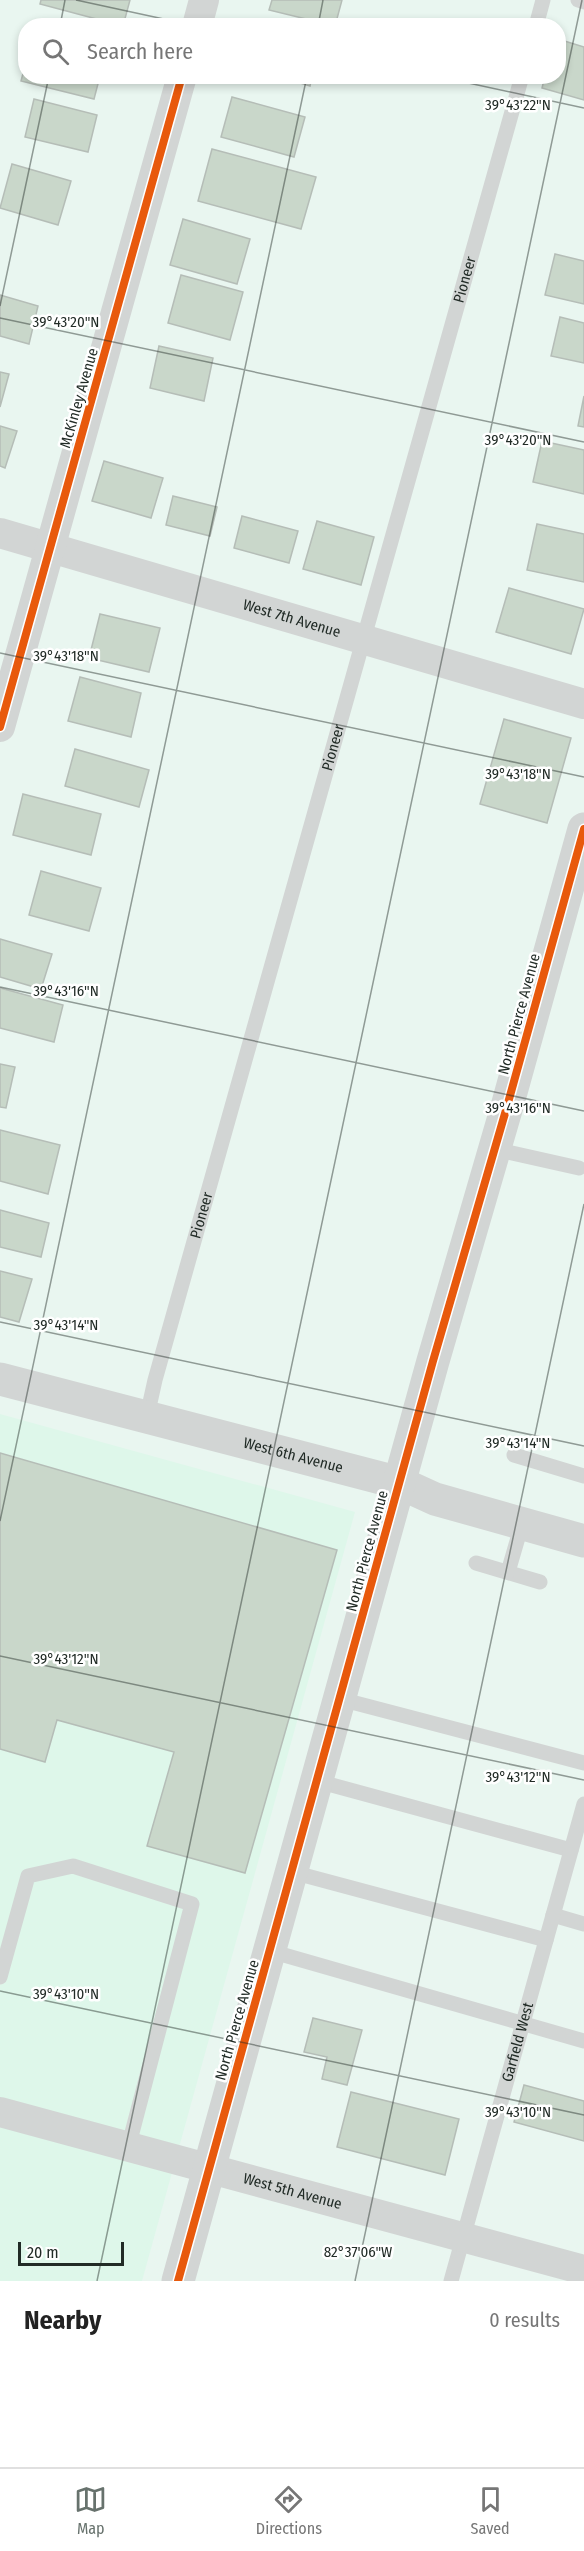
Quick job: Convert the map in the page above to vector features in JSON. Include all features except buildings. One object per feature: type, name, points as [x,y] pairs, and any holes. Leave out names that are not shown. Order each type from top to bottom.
[{"type":"street","points":[[198,18],[204,0]]},
{"type":"street","name":"McKinley Avenue","points":[[0,727],[180,84]]},
{"type":"street","name":"West 7th Avenue","points":[[0,533],[584,704]]},
{"type":"street","name":"North Pierce Avenue","points":[[178,2281],[584,830]]},
{"type":"street","name":"West 6th Avenue","points":[[0,1379],[400,1483],[435,1499],[584,1541]]},
{"type":"street","name":"West 5th Avenue","points":[[0,2112],[584,2270]]},
{"type":"lane","points":[[538,18],[543,0]]},
{"type":"lane","points":[[578,0],[584,2]]},
{"type":"lane","name":"Pioneer","points":[[147,1416],[155,1380],[520,84]]},
{"type":"lane","points":[[494,1149],[579,1168]]},
{"type":"lane","points":[[514,1455],[584,1476]]},
{"type":"lane","points":[[508,1572],[522,1524]]},
{"type":"lane","points":[[476,1563],[540,1582]]},
{"type":"lane","points":[[340,1699],[584,1763]]},
{"type":"lane","points":[[317,1781],[571,1850]]},
{"type":"lane","name":"Garfield West","points":[[451,2281],[584,1804]]},
{"type":"lane","points":[[0,1977],[28,1876],[74,1866],[192,1904],[128,2148]]},
{"type":"lane","points":[[292,1872],[546,1940]]},
{"type":"lane","points":[[553,1915],[584,1924]]},
{"type":"lane","points":[[270,1951],[584,2041]]},
{"type":"shaded area","points":[[0,1414],[355,1512],[142,2281],[0,2281]]},
{"type":"cycle path","points":[[0,727],[180,84]]},
{"type":"cycle path","points":[[178,2281],[433,1361],[584,829]]}]
